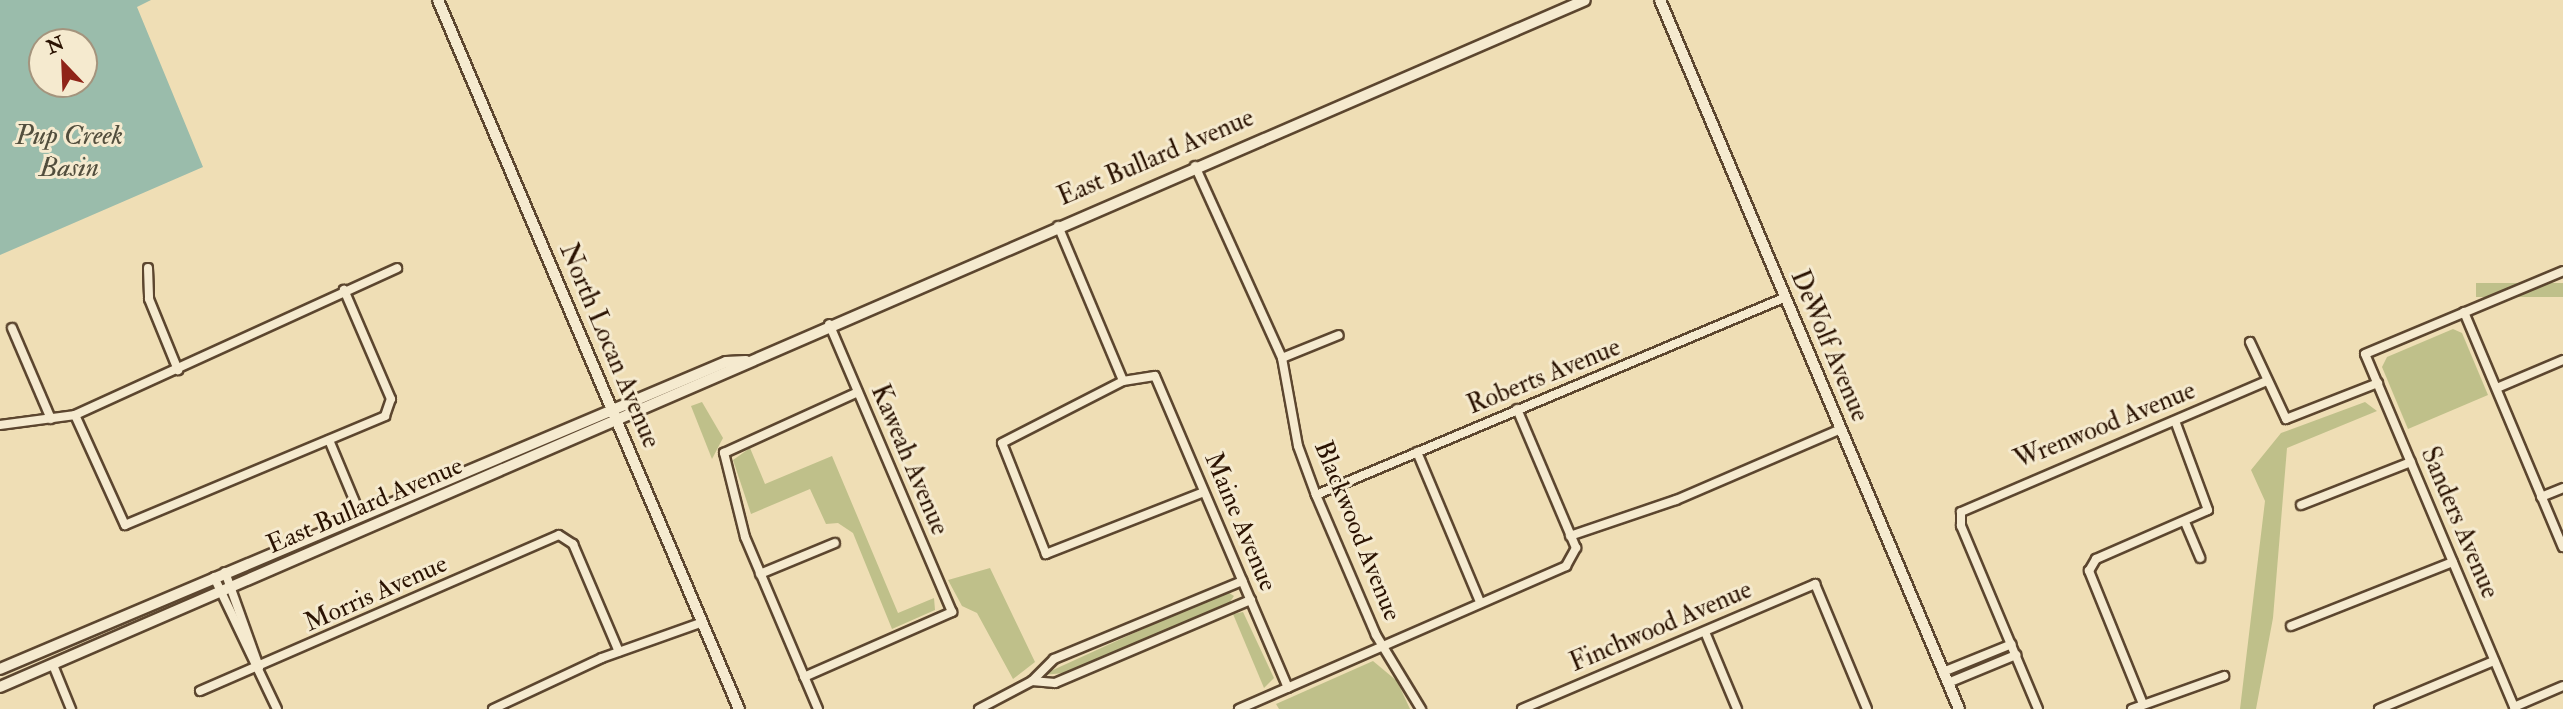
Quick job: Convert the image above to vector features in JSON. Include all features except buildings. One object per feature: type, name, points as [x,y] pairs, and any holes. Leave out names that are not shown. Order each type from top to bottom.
[{"type":"main road","name":"East Bullard Avenue","points":[[0,687],[618,422],[746,361],[1057,225],[1585,0]]},
{"type":"main road","name":"East Bullard Avenue","points":[[0,668],[726,362],[746,361]]},
{"type":"street","name":"North Locan Avenue","points":[[438,0],[739,709]]},
{"type":"street","name":"DeWolf Avenue","points":[[1660,0],[1959,709]]},
{"type":"street","name":"Blackwood Avenue","points":[[1195,166],[1282,358],[1298,446],[1316,495],[1381,643],[1421,709]]},
{"type":"street","points":[[1057,225],[1123,381],[1002,443],[1046,554],[1204,492]]},
{"type":"street","points":[[148,268],[149,299],[178,370]]},
{"type":"street","points":[[0,425],[75,415],[397,268]]},
{"type":"street","points":[[2563,271],[2464,313],[2563,547]]},
{"type":"street","points":[[75,415],[125,525],[329,440],[391,410],[344,290]]},
{"type":"street","name":"Roberts Avenue","points":[[1316,495],[1786,297]]},
{"type":"street","name":"Sanders Avenue","points":[[2464,313],[2365,354],[2514,708]]},
{"type":"street","name":"Kaweah Avenue","points":[[804,677],[952,612],[829,324]]},
{"type":"street","points":[[12,328],[51,419]]},
{"type":"street","points":[[1282,358],[1339,334]]},
{"type":"street","points":[[2250,342],[2286,419],[2378,383]]},
{"type":"street","points":[[2497,388],[2563,360]]},
{"type":"street","name":"Maine Avenue","points":[[1123,381],[1150,374],[1288,688]]},
{"type":"street","name":"Wrenwood Avenue","points":[[2012,644],[1961,526],[1961,512],[2267,382]]},
{"type":"street","points":[[818,709],[760,574],[724,453],[858,393]]},
{"type":"street","points":[[1239,709],[1381,643],[1566,566],[1575,556],[1570,536],[1517,409]]},
{"type":"street","points":[[2143,704],[2091,580],[2090,564],[2208,510],[2175,421]]},
{"type":"street","points":[[1570,536],[1622,513],[1676,500],[1841,429]]},
{"type":"street","points":[[329,440],[360,514]]},
{"type":"street","points":[[1417,452],[1480,602]]},
{"type":"street","points":[[2301,505],[2411,462]]},
{"type":"street","points":[[2541,497],[2563,488]]},
{"type":"street","points":[[2186,522],[2200,558]]},
{"type":"street","name":"Morris Avenue","points":[[200,691],[559,535],[568,536],[619,652]]},
{"type":"street","points":[[760,574],[835,543]]},
{"type":"street","points":[[2291,626],[2453,562]]},
{"type":"street","points":[[220,575],[232,588],[259,667]]},
{"type":"street","points":[[220,575],[221,592],[277,709]]},
{"type":"street","points":[[979,709],[1032,681],[1054,659],[1242,581]]},
{"type":"street","name":"Finchwood Avenue","points":[[1522,709],[1815,583],[1867,709]]},
{"type":"street","points":[[1032,681],[1055,683],[1251,600]]},
{"type":"street","points":[[493,709],[619,652],[703,622]]},
{"type":"street","points":[[1705,632],[1737,709]]},
{"type":"street","points":[[1944,672],[2012,644],[2038,709]]},
{"type":"street","points":[[1948,683],[2016,655]]},
{"type":"street","points":[[2379,709],[2494,661]]},
{"type":"street","points":[[53,665],[71,709]]},
{"type":"street","points":[[2132,709],[2224,676]]},
{"type":"street","points":[[2514,708],[2563,686]]},
{"type":"green space","points":[[2476,283],[2563,283],[2563,297],[2476,297]]},
{"type":"green space","points":[[2453,329],[2462,333],[2488,395],[2408,429],[2382,367],[2387,357]]},
{"type":"green space","points":[[702,402],[723,438],[712,459],[691,406]]},
{"type":"green space","points":[[2365,402],[2377,411],[2287,448],[2273,618],[2256,709],[2240,709],[2265,501],[2251,470],[2281,433]]},
{"type":"green space","points":[[750,448],[765,484],[832,456],[898,613],[934,598],[935,610],[892,629],[853,533],[838,523],[826,524],[810,489],[751,514],[733,460]]},
{"type":"green space","points":[[990,568],[1035,662],[1013,679],[977,613],[962,606],[948,580]]},
{"type":"green space","points":[[1226,591],[1234,596],[1230,602],[1065,673],[1042,675]]},
{"type":"green space","points":[[1243,612],[1274,678],[1264,688],[1233,614]]},
{"type":"green space","points":[[1373,661],[1397,681],[1410,709],[1279,709],[1276,704]]},
{"type":"water","name":"Pup Creek Basin","points":[[0,0],[151,0],[137,7],[203,167],[0,255]]}]
